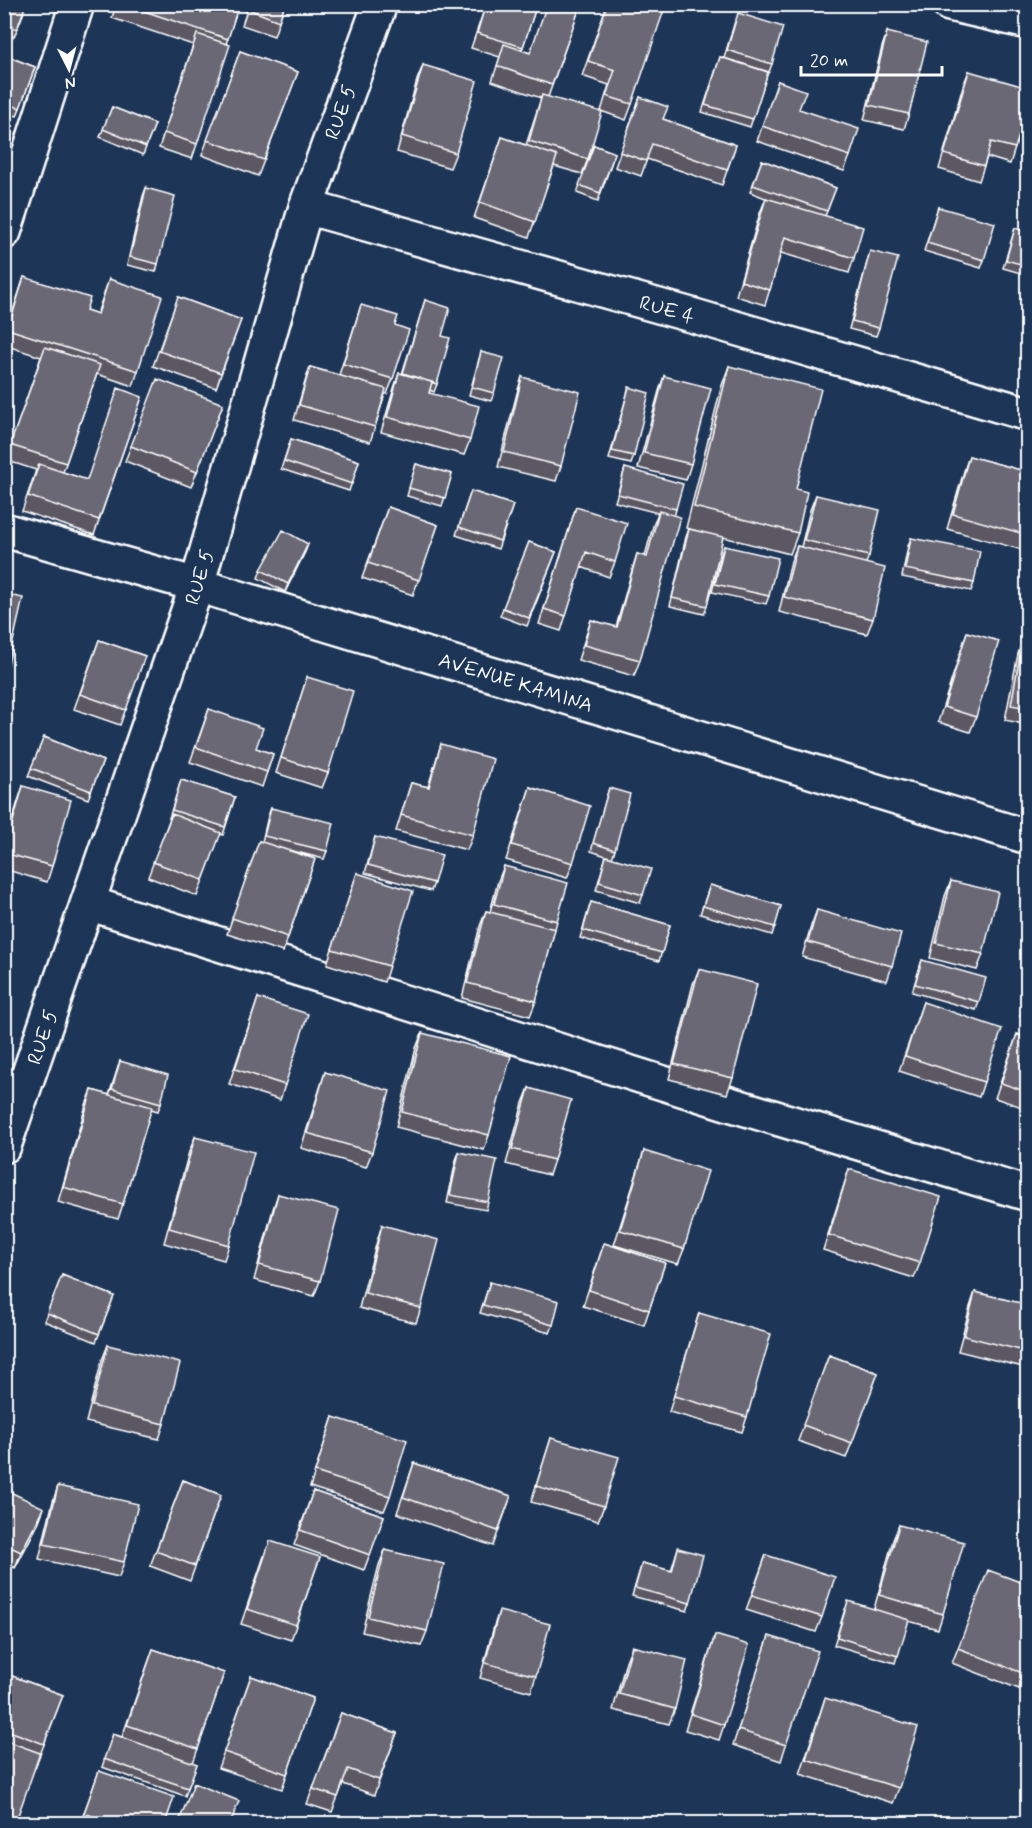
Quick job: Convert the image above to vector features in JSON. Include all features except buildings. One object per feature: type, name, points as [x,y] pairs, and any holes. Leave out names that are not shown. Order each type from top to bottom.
[{"type":"street","points":[[4,232],[76,4]]},
{"type":"street","name":"RUE 5","points":[[4,1146],[197,585],[306,207],[380,4]]},
{"type":"street","points":[[949,4],[1028,21]]},
{"type":"street","name":"RUE 4","points":[[306,207],[680,312],[1028,414]]},
{"type":"street","name":"AVENUE KAMINA","points":[[4,530],[197,585],[1028,837]]},
{"type":"street","points":[[88,903],[733,1105],[1028,1194]]}]
